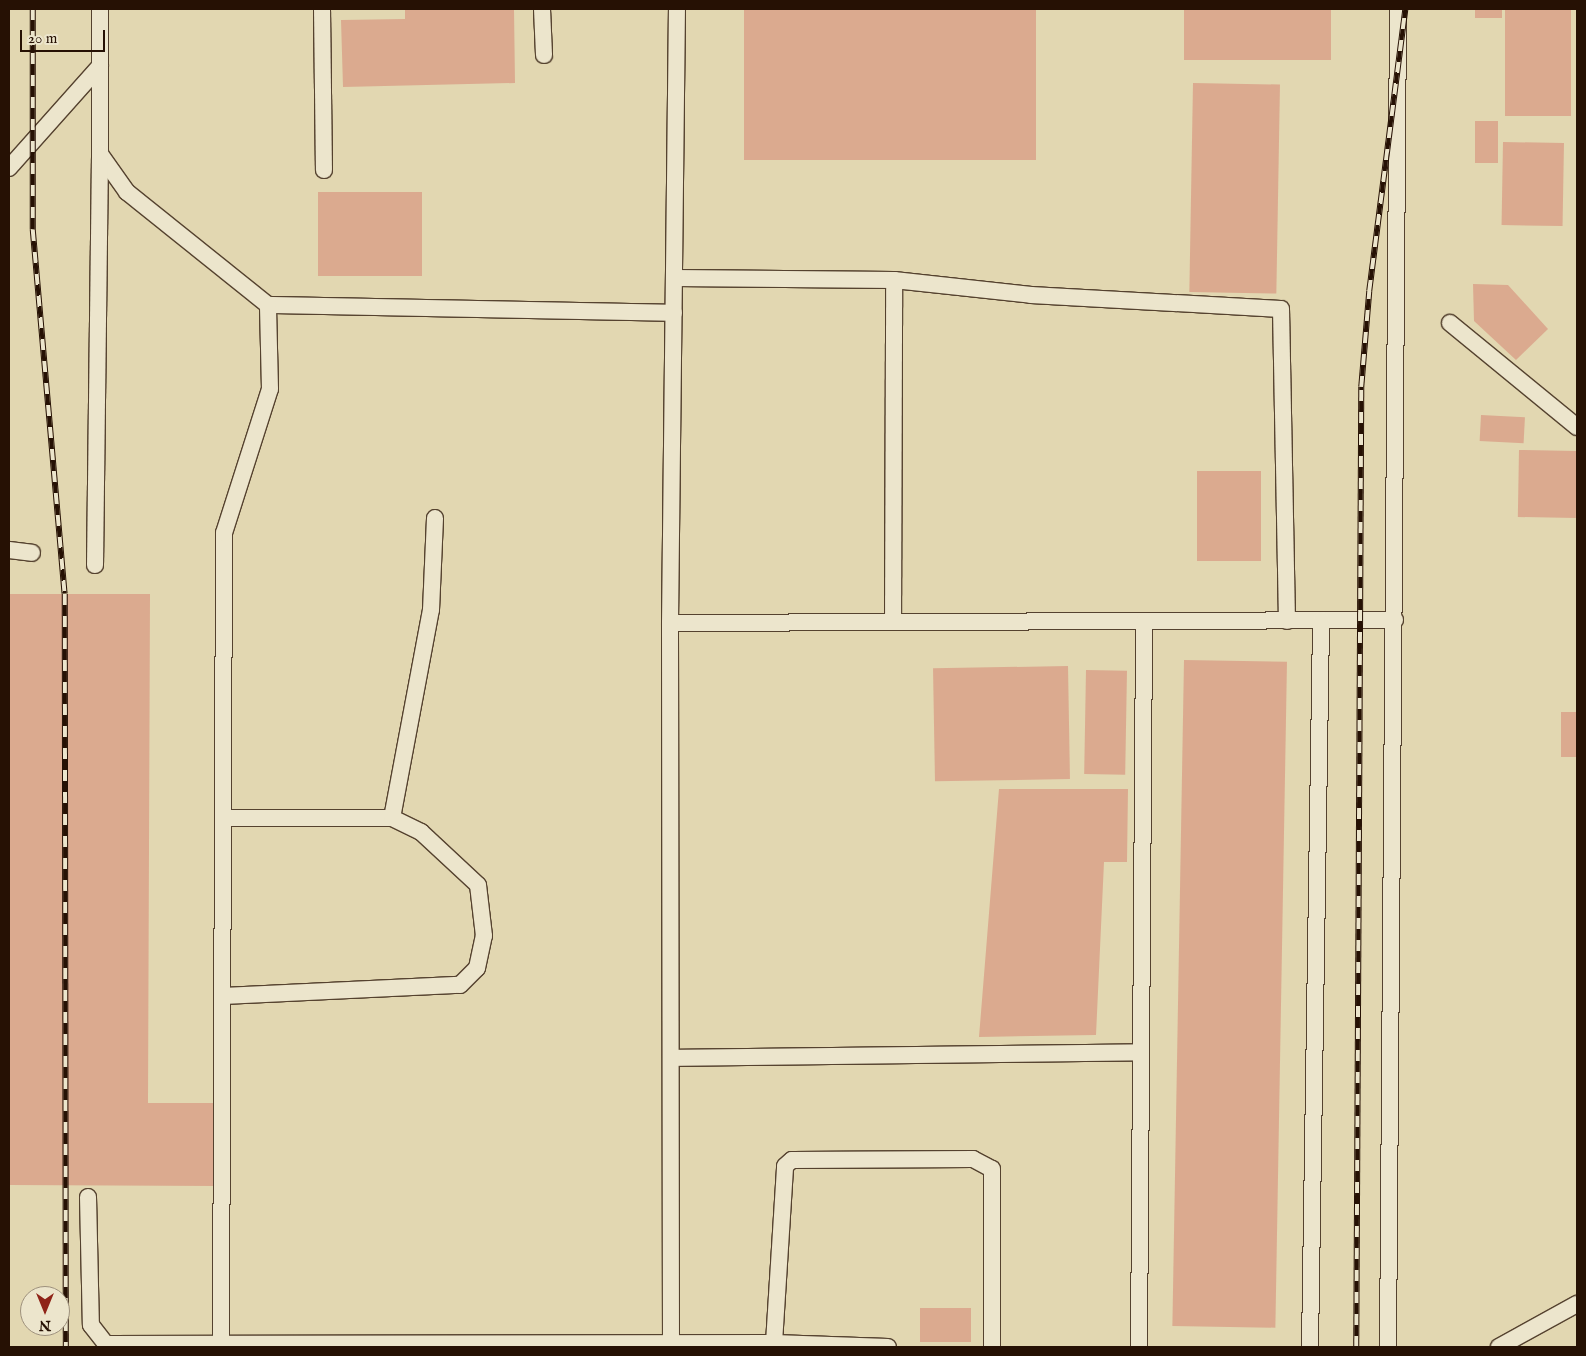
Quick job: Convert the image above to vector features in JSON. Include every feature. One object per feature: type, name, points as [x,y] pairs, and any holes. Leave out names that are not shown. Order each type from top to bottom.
[{"type":"lane","points":[[95,565],[100,9]]},
{"type":"lane","points":[[322,9],[324,170]]},
{"type":"lane","points":[[542,9],[544,55]]},
{"type":"lane","points":[[671,1345],[670,623],[677,9]]},
{"type":"lane","points":[[1388,1347],[1395,620],[1398,9]]},
{"type":"lane","points":[[9,168],[100,66]]},
{"type":"lane","points":[[100,154],[128,192],[268,305],[674,313]]},
{"type":"lane","points":[[675,278],[894,280],[1031,295],[1281,309],[1286,621]]},
{"type":"lane","points":[[893,622],[894,280]]},
{"type":"lane","points":[[221,1345],[224,533],[270,389],[268,305]]},
{"type":"lane","points":[[1450,323],[1577,427]]},
{"type":"lane","points":[[392,818],[431,610],[434,518]]},
{"type":"lane","points":[[9,550],[32,553]]},
{"type":"lane","points":[[1310,1347],[1321,620]]},
{"type":"lane","points":[[670,623],[1395,620]]},
{"type":"lane","points":[[1139,1347],[1144,622]]},
{"type":"lane","points":[[223,996],[460,985],[477,968],[484,936],[478,885],[421,832],[392,818],[224,818]]},
{"type":"lane","points":[[671,1058],[1140,1052]]},
{"type":"lane","points":[[774,1343],[785,1166],[792,1160],[972,1159],[992,1169],[992,1347]]},
{"type":"lane","points":[[88,1197],[91,1325],[106,1344],[671,1345],[774,1343],[888,1347]]},
{"type":"lane","points":[[1499,1347],[1577,1304]]},
{"type":"building","points":[[405,9],[514,9],[515,83],[343,87],[341,20],[405,19]]},
{"type":"building","points":[[744,9],[1036,9],[1036,160],[744,160]]},
{"type":"building","points":[[1184,9],[1331,9],[1331,60],[1184,60]]},
{"type":"building","points":[[1475,9],[1502,9],[1502,18],[1475,18]]},
{"type":"building","points":[[1505,9],[1571,9],[1571,116],[1505,116]]},
{"type":"building","points":[[1193,83],[1280,85],[1276,293],[1189,292]]},
{"type":"building","points":[[1475,121],[1498,121],[1498,163],[1475,163]]},
{"type":"building","points":[[1503,142],[1564,143],[1563,226],[1502,225]]},
{"type":"building","points":[[318,192],[422,192],[422,276],[318,276]]},
{"type":"building","points":[[1473,284],[1508,285],[1548,329],[1516,360],[1474,321]]},
{"type":"building","points":[[1481,415],[1525,417],[1524,443],[1480,441]]},
{"type":"building","points":[[1519,450],[1577,451],[1576,518],[1518,517]]},
{"type":"building","points":[[1197,471],[1261,471],[1261,561],[1197,561]]},
{"type":"building","points":[[9,594],[150,594],[148,1103],[218,1103],[217,1186],[9,1185]]},
{"type":"building","points":[[1184,660],[1287,662],[1275,1328],[1172,1326]]},
{"type":"building","points":[[1068,666],[1070,779],[935,781],[933,668]]},
{"type":"building","points":[[1086,670],[1127,671],[1125,775],[1084,774]]},
{"type":"building","points":[[1561,712],[1577,712],[1577,757],[1561,757]]},
{"type":"building","points":[[999,789],[1128,789],[1127,862],[1104,862],[1096,1035],[979,1037]]},
{"type":"building","points":[[920,1308],[971,1308],[971,1342],[920,1342]]},
{"type":"railway","points":[[33,9],[33,230],[65,594],[66,1347]]},
{"type":"railway","points":[[1356,1347],[1361,387],[1369,291],[1405,9]]}]
